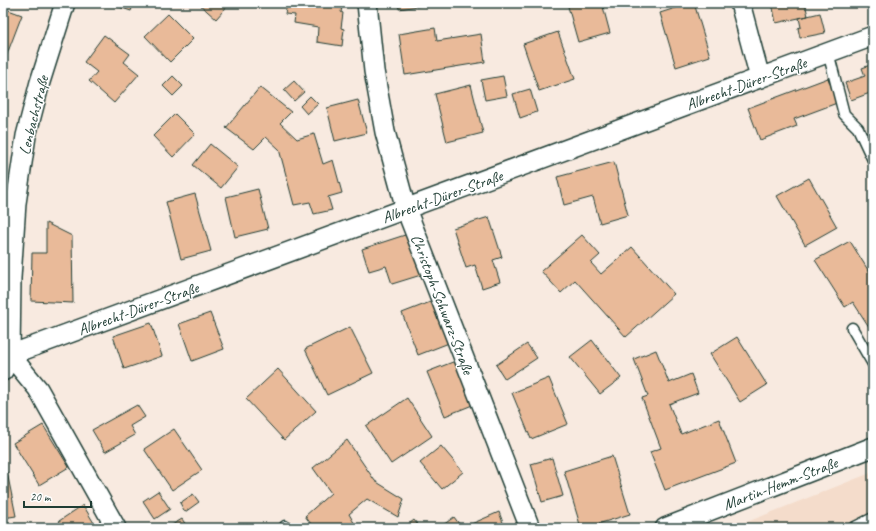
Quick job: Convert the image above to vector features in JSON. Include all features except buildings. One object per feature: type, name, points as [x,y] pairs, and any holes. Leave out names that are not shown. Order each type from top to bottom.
[{"type":"street","name":"Lenbachstraße","points":[[5,359],[16,203],[26,136],[40,82],[66,3]]},
{"type":"street","name":"Christoph-Schwarz-Straße","points":[[367,3],[374,71],[385,132],[406,209],[530,528]]},
{"type":"street","points":[[740,3],[760,78]]},
{"type":"street","name":"Albrecht-Dürer-Straße","points":[[5,359],[873,36]]},
{"type":"street","points":[[5,359],[38,389],[116,528]]},
{"type":"street","name":"Martin-Hemm-Straße","points":[[665,528],[873,446]]},
{"type":"lane","points":[[828,52],[844,114],[858,128],[873,160]]},
{"type":"lane","points":[[852,328],[873,364]]},
{"type":"lane","points":[[853,528],[873,518]]},
{"type":"shaded area","points":[[873,472],[873,528],[732,528]]}]
